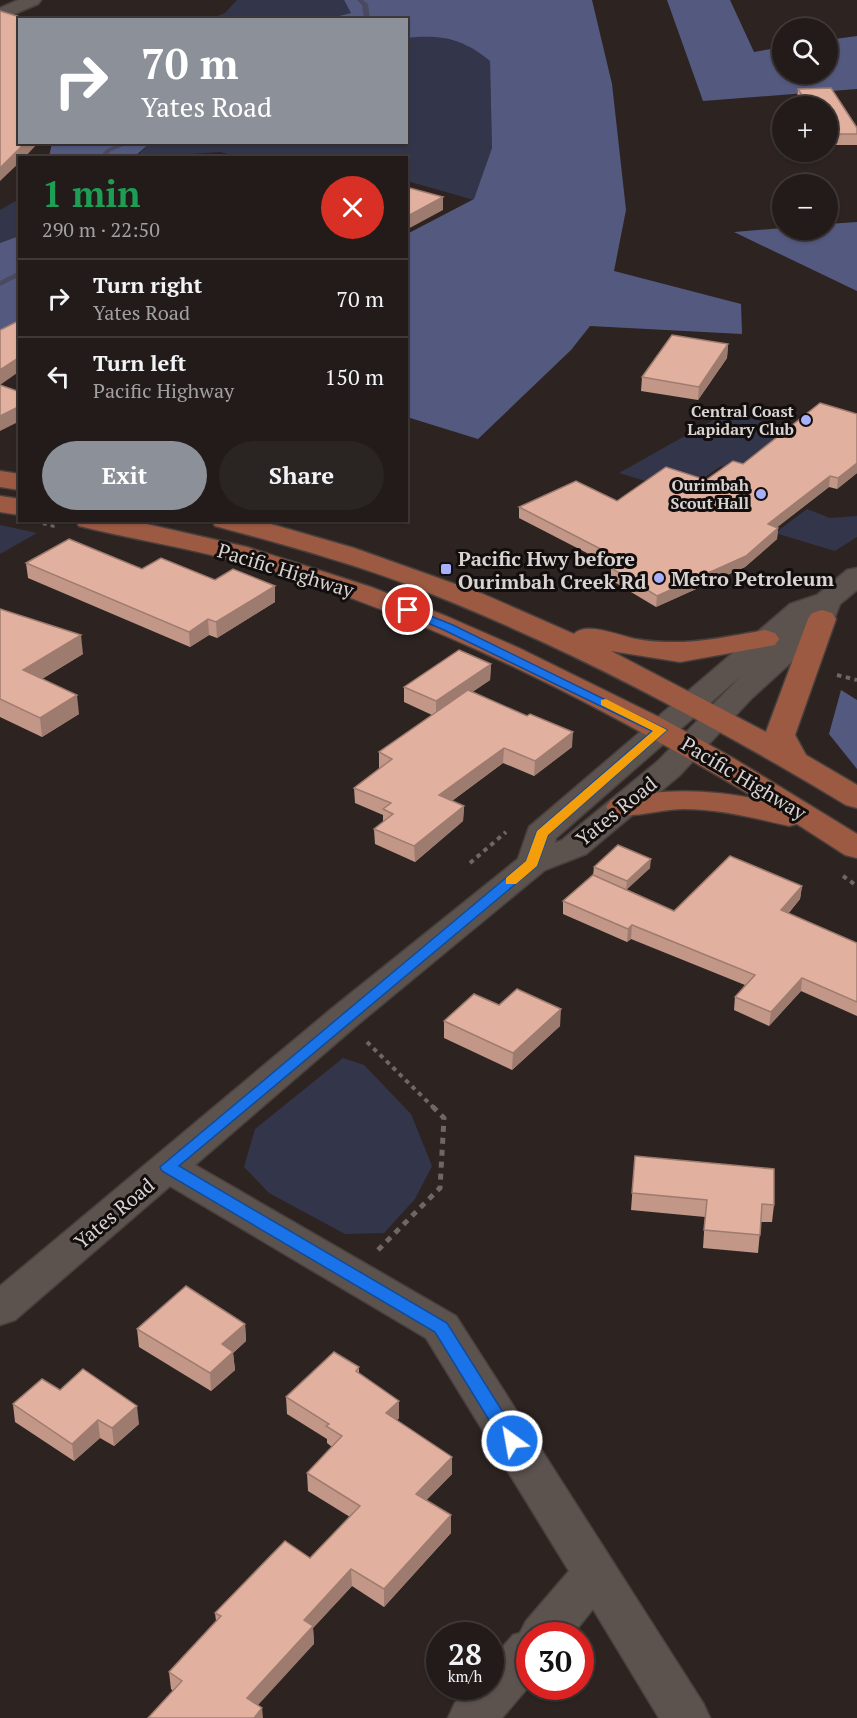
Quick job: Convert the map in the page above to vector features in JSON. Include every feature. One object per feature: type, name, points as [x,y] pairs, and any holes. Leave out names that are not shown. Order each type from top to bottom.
[{"type":"main road","points":[[0,479],[18,482]]},
{"type":"main road","points":[[0,504],[18,512]]},
{"type":"main road","name":"Pacific Highway","points":[[98,522],[183,539],[285,566],[417,613],[675,738],[857,848]]},
{"type":"main road","name":"Pacific Highway","points":[[232,522],[288,537],[415,578],[526,623],[704,709],[857,798]]},
{"type":"main road","points":[[793,759],[780,735],[824,610]]},
{"type":"main road","points":[[526,623],[637,648],[680,653],[765,639]]},
{"type":"main road","points":[[622,807],[646,800],[687,798],[732,803],[820,824]]},
{"type":"street","points":[[0,15],[32,0]]},
{"type":"street","points":[[704,709],[824,610],[857,576]]},
{"type":"street","points":[[675,738],[704,709],[765,639],[800,610],[824,610]]},
{"type":"street","name":"Yates Road","points":[[0,1309],[343,1018],[533,863],[573,847],[669,768],[675,738]]},
{"type":"street","name":"Yates Road","points":[[533,863],[541,834],[675,738]]},
{"type":"street","points":[[168,1167],[441,1327],[686,1718]]},
{"type":"street","points":[[554,1622],[594,1574]]},
{"type":"street","points":[[472,1718],[516,1666]]},
{"type":"path","points":[[45,522],[58,527]]},
{"type":"path","points":[[470,863],[514,824]]},
{"type":"path","points":[[842,876],[857,886]]},
{"type":"path","points":[[343,1018],[444,1118],[440,1188],[353,1276]]},
{"type":"shaded area","points":[[237,0],[344,0],[352,13],[331,18],[212,18],[225,13]]},
{"type":"shaded area","points":[[344,0],[592,0],[612,84],[626,210],[614,271],[741,304],[742,334],[590,326],[571,350],[478,439],[408,417],[408,233],[474,199],[492,148],[490,61],[471,48],[451,40],[430,37],[408,38],[408,18],[331,18],[351,13]]},
{"type":"shaded area","points":[[667,0],[730,0],[754,52],[772,49],[772,84],[838,84],[838,39],[857,36],[857,89],[703,101]]},
{"type":"shaded area","points":[[433,35],[472,46],[490,60],[492,148],[474,200],[408,181],[408,156],[235,156],[220,152],[137,156],[149,144],[408,144],[408,38]]},
{"type":"shaded area","points":[[52,144],[149,144],[135,156],[49,156]]},
{"type":"shaded area","points":[[18,200],[18,236],[0,243],[0,210]]},
{"type":"shaded area","points":[[857,222],[857,291],[734,232],[772,229],[772,240],[838,240],[838,223]]},
{"type":"shaded area","points":[[18,236],[18,326],[0,335],[0,243]]},
{"type":"shaded area","points":[[729,411],[857,451],[792,490],[721,466],[693,485],[649,482],[619,473]]},
{"type":"shaded area","points":[[807,509],[830,518],[857,516],[857,537],[835,551],[775,533]]},
{"type":"shaded area","points":[[0,525],[37,533],[0,554]]},
{"type":"shaded area","points":[[841,690],[857,700],[857,769],[829,734]]},
{"type":"shaded area","points":[[343,1058],[364,1065],[411,1114],[432,1166],[415,1199],[384,1233],[345,1234],[269,1193],[244,1167],[255,1129]]},
{"type":"building","points":[[0,11],[23,18],[18,18],[18,144],[24,144],[0,168]]},
{"type":"building","points":[[831,88],[836,96],[803,96],[798,89]]},
{"type":"building","points":[[838,99],[857,128],[857,134],[838,134]]},
{"type":"building","points":[[408,188],[443,197],[408,216]]},
{"type":"building","points":[[18,321],[18,358],[0,370],[0,330]]},
{"type":"building","points":[[672,335],[728,344],[699,387],[642,377]]},
{"type":"building","points":[[0,385],[18,391],[18,407],[0,416]]},
{"type":"building","points":[[820,403],[857,414],[857,463],[838,478],[830,476],[768,524],[778,528],[746,556],[657,596],[611,568],[626,562],[519,507],[576,481],[617,501],[666,467],[706,480],[733,461],[743,464]]},
{"type":"building","points":[[69,539],[142,569],[161,558],[215,580],[233,569],[275,586],[216,622],[208,619],[189,632],[26,563]]},
{"type":"building","points":[[0,609],[81,635],[23,670],[77,695],[40,718],[0,699]]},
{"type":"building","points":[[459,650],[491,664],[436,701],[404,687]]},
{"type":"building","points":[[468,690],[527,716],[530,714],[573,732],[535,761],[504,748],[439,795],[464,806],[414,846],[374,829],[393,814],[383,809],[391,803],[354,788],[392,759],[379,752]]},
{"type":"building","points":[[618,845],[651,859],[627,881],[594,867]]},
{"type":"building","points":[[730,856],[802,886],[781,910],[857,943],[857,1002],[802,978],[771,1012],[735,997],[755,975],[632,925],[628,929],[563,901],[593,875],[674,911]]},
{"type":"building","points":[[517,989],[561,1009],[513,1053],[444,1021],[474,994],[499,1005]]},
{"type":"building","points":[[635,1156],[774,1169],[774,1205],[762,1204],[760,1235],[704,1230],[707,1200],[632,1193]]},
{"type":"building","points":[[186,1286],[245,1324],[222,1344],[233,1352],[210,1373],[137,1329]]},
{"type":"building","points":[[334,1352],[359,1367],[356,1371],[399,1401],[386,1413],[452,1457],[416,1494],[451,1515],[384,1589],[351,1569],[304,1620],[313,1626],[247,1698],[262,1708],[254,1718],[148,1718],[182,1681],[169,1672],[221,1616],[215,1613],[285,1541],[310,1558],[360,1506],[307,1473],[342,1436],[326,1426],[329,1424],[286,1397]]},
{"type":"building","points":[[83,1369],[137,1406],[112,1428],[98,1420],[72,1444],[13,1404],[42,1379],[60,1390]]},
{"type":"waterway","points":[[360,0],[365,4],[367,18]]},
{"type":"waterway","points":[[103,156],[109,150],[125,144]]},
{"type":"waterway","points":[[0,284],[18,274]]},
{"type":"slow traffic","points":[[511,881],[533,863],[541,834],[628,761],[661,730],[606,702]]},
{"type":"place","name":"Central Coast Lapidary Club","points":[[806,420]]},
{"type":"place","name":"Ourimbah Scout Hall","points":[[761,494]]},
{"type":"place","name":"Pacific Hwy before Ourimbah Creek Rd","points":[[446,569]]},
{"type":"place","name":"Metro Petroleum","points":[[659,578]]},
{"type":"route","points":[[408,610],[428,617],[661,730],[628,761],[541,834],[533,863],[343,1018],[168,1167],[441,1327],[512,1441]]}]
